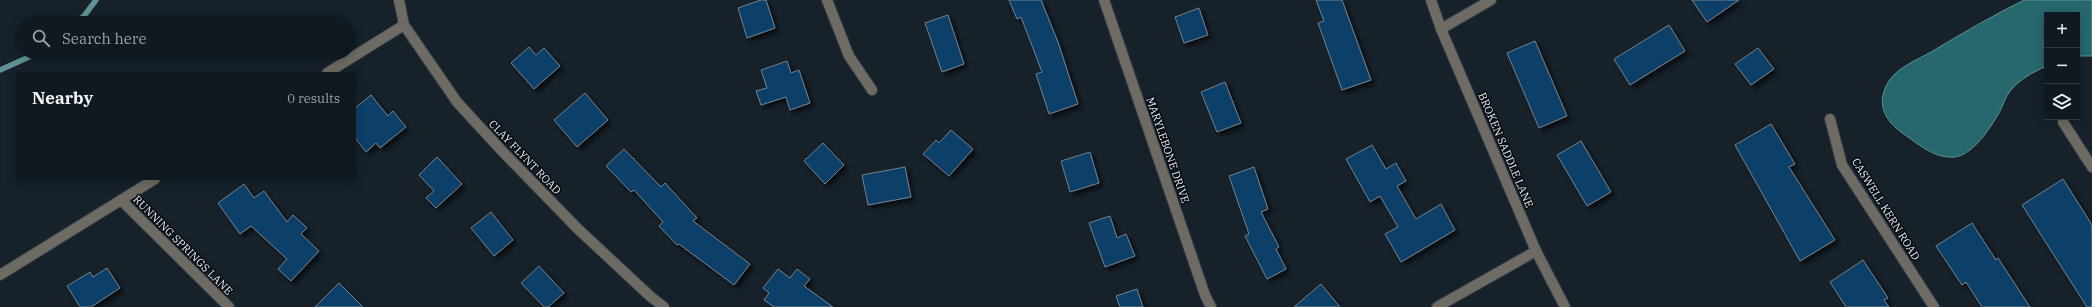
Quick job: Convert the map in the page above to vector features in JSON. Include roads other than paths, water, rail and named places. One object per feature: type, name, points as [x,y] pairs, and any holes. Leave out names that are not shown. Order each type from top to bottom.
[{"type":"street","name":"CLAY FLYNT ROAD","points":[[399,0],[404,25],[457,102],[502,151],[578,229],[651,297],[664,307]]},
{"type":"street","points":[[827,0],[850,56],[872,90]]},
{"type":"street","name":"MARYLEBONE DRIVE","points":[[1104,0],[1205,295],[1211,307]]},
{"type":"street","name":"BROKEN SADDLE LANE","points":[[1431,0],[1440,29],[1536,251],[1565,307]]},
{"type":"street","points":[[1440,29],[1491,0]]},
{"type":"street","points":[[356,55],[404,25]]},
{"type":"street","points":[[329,72],[348,60]]},
{"type":"street","name":"CASWELL KERN ROAD","points":[[1830,119],[1842,165],[1934,307]]},
{"type":"street","points":[[2063,122],[2092,167]]},
{"type":"street","points":[[0,275],[153,180]]},
{"type":"street","name":"RUNNING SPRINGS LANE","points":[[121,200],[229,307]]},
{"type":"street","points":[[1437,307],[1536,251]]},
{"type":"water","points":[[2024,0],[2092,0],[2092,56],[2080,56],[2080,12],[2044,12],[2044,68],[2027,76],[2008,93],[1999,113],[1986,133],[1969,151],[1955,157],[1947,157],[1933,153],[1901,132],[1890,121],[1883,109],[1882,102],[1885,88],[1893,76],[1908,64]]},
{"type":"waterway","points":[[84,16],[96,0]]},
{"type":"waterway","points":[[0,70],[22,60]]}]
